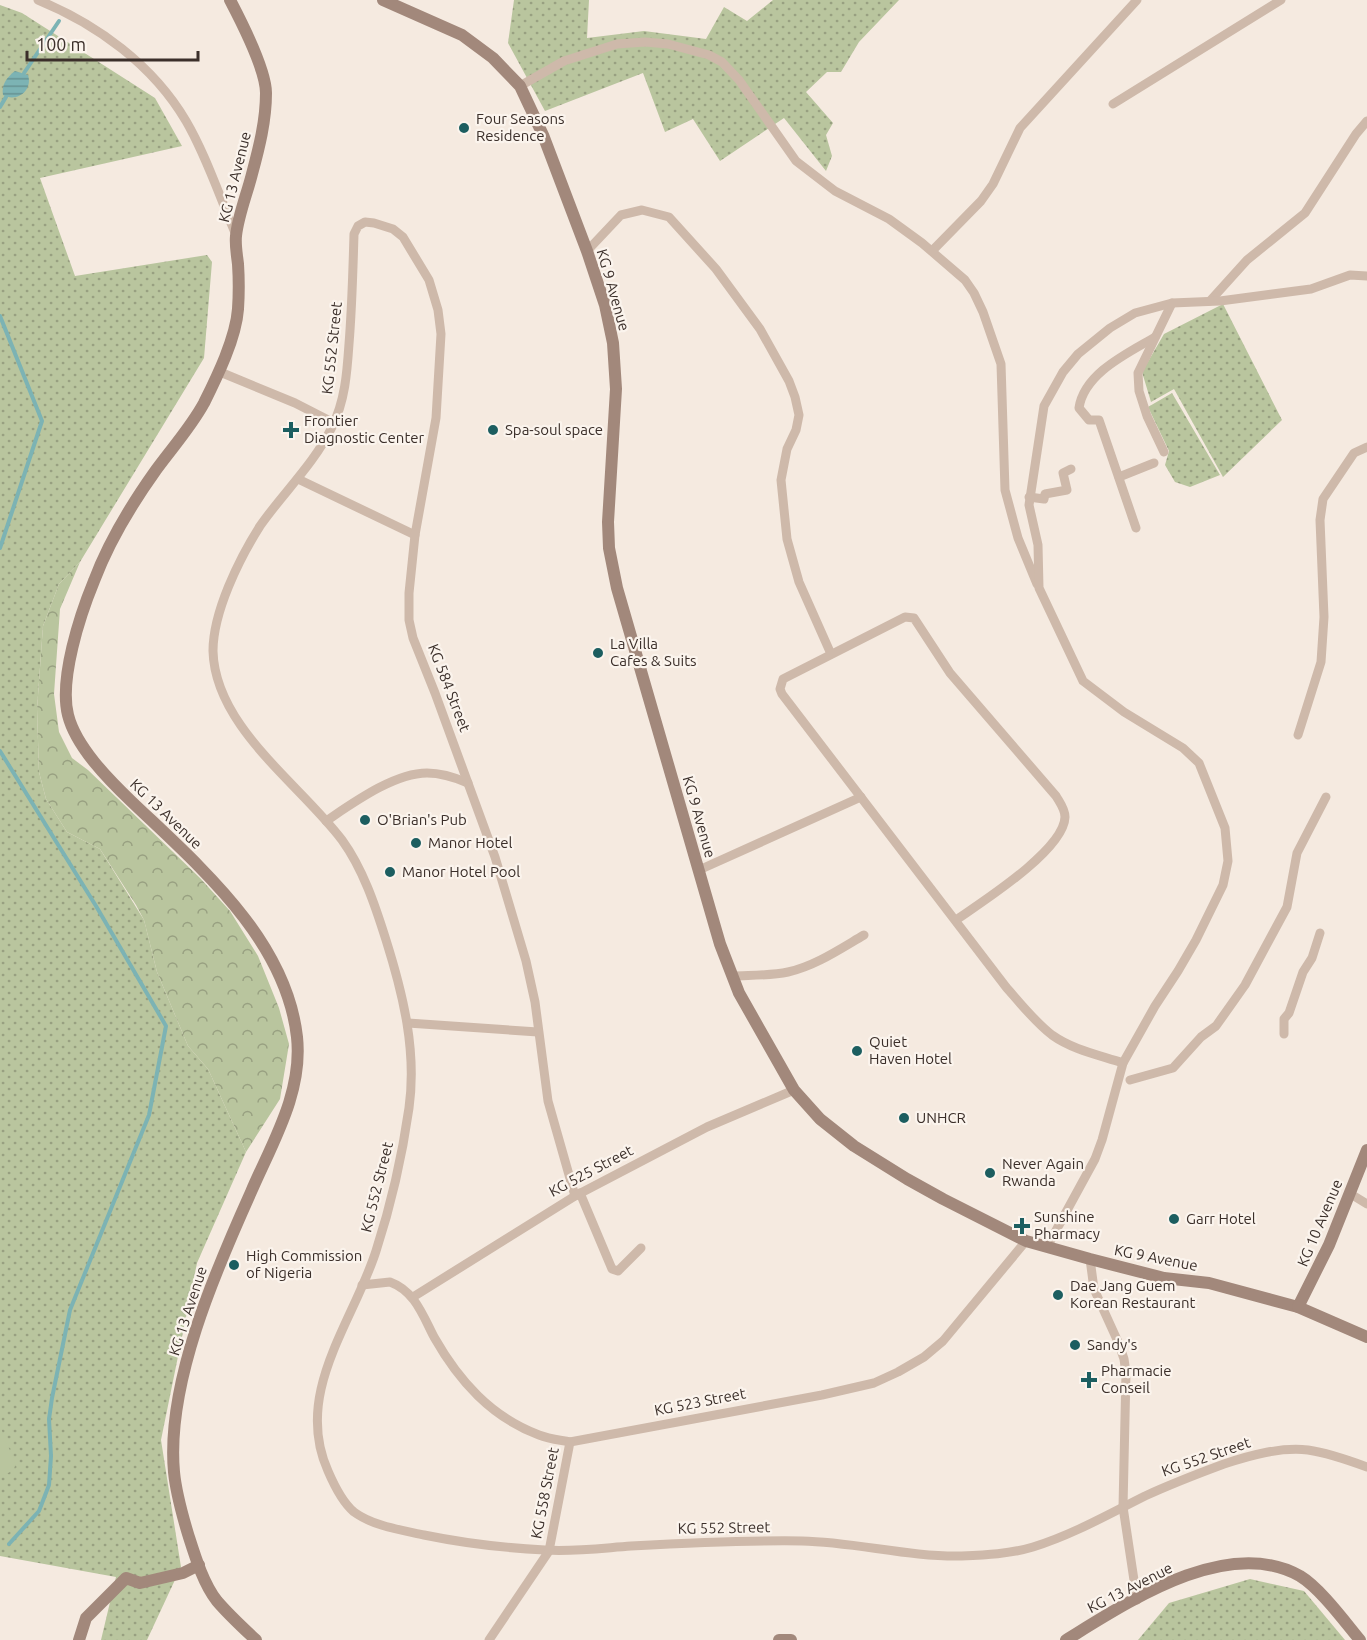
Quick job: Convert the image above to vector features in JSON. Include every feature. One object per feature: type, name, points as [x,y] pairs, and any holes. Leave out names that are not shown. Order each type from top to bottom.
[{"type":"street","points":[[38,0],[107,36],[145,69],[172,100],[194,137],[236,235]]},
{"type":"street","name":"KG 13 Avenue","points":[[231,0],[264,80],[266,92],[263,135],[236,235],[239,274],[238,315],[220,372],[200,410],[155,470],[117,528],[79,623],[70,662],[66,697],[68,717],[78,738],[95,762],[117,787],[203,870],[244,917],[273,962],[290,1001],[297,1039],[296,1071],[290,1104],[217,1269],[180,1388],[174,1428],[174,1470],[180,1508],[199,1565],[215,1598],[256,1640]]},
{"type":"street","name":"KG 9 Avenue","points":[[383,0],[462,34],[494,57],[520,86],[543,135],[587,251],[605,305],[613,343],[616,389],[608,522],[609,548],[617,588],[720,944],[732,976],[756,1026],[794,1090],[820,1119],[854,1146],[943,1199],[1026,1240],[1164,1278],[1209,1283],[1298,1307],[1367,1337]]},
{"type":"street","points":[[932,251],[981,201],[993,184],[1020,128],[1137,0]]},
{"type":"street","points":[[1113,104],[1281,0]]},
{"type":"street","points":[[520,86],[564,61],[617,44],[645,42],[668,44],[709,55],[722,62],[739,80],[796,161],[835,191],[889,219],[932,251],[965,280],[974,292],[993,336],[1000,364],[1005,490],[1018,538],[1083,681],[1124,712],[1183,748],[1199,763],[1225,828],[1228,861],[1223,885],[1196,940],[1123,1063],[1095,1159],[1047,1247]]},
{"type":"street","points":[[1210,301],[1247,260],[1305,213],[1367,121]]},
{"type":"street","points":[[587,251],[621,215],[642,210],[669,217],[716,269],[760,329],[789,381],[795,397],[798,415],[796,430],[787,449],[781,480],[787,539],[799,582],[831,654]]},
{"type":"street","name":"KG 584 Street","points":[[358,226],[365,222],[374,222],[393,229],[403,237],[429,280],[438,310],[441,334],[436,418],[415,535],[409,593],[409,620],[413,638],[495,857],[526,962],[535,1002],[548,1101],[578,1194],[612,1269],[618,1271],[623,1269],[641,1248]]},
{"type":"street","name":"KG 552 Street","points":[[358,226],[354,234],[352,307],[342,400],[334,423],[298,479],[258,529],[234,574],[220,610],[213,645],[215,671],[226,698],[242,727],[342,840],[359,867],[390,951],[408,1023],[411,1056],[410,1098],[401,1162],[375,1257],[324,1372],[318,1400],[317,1430],[321,1453],[331,1478],[345,1501],[354,1512],[373,1522],[400,1530],[448,1540],[549,1551],[806,1541],[948,1556],[984,1555],[1026,1550],[1056,1539],[1196,1474],[1245,1457],[1282,1450],[1307,1450],[1341,1457],[1367,1467]]},
{"type":"street","points":[[1039,588],[1038,545],[1029,497],[1044,406],[1063,372],[1078,354],[1110,328],[1135,313],[1172,303],[1210,301],[1311,289],[1350,274],[1367,276]]},
{"type":"street","points":[[1164,452],[1139,391],[1138,373],[1172,303]]},
{"type":"street","points":[[1136,528],[1099,420],[1089,420],[1079,408],[1080,399],[1096,377],[1114,362],[1155,337]]},
{"type":"street","points":[[220,372],[295,403],[334,423]]},
{"type":"street","points":[[1298,735],[1321,662],[1324,618],[1320,520],[1323,499],[1354,453],[1367,447]]},
{"type":"street","points":[[1119,477],[1154,464]]},
{"type":"street","points":[[1029,497],[1044,499],[1044,494],[1067,490],[1063,473],[1071,469]]},
{"type":"street","points":[[298,479],[415,535]]},
{"type":"street","points":[[956,920],[1003,888],[1033,863],[1053,843],[1065,820],[1062,806],[950,673],[914,618],[905,617],[783,679],[780,689],[1006,987],[1052,1035],[1072,1046],[1123,1063]]},
{"type":"street","points":[[326,821],[385,785],[410,774],[449,775],[468,783]]},
{"type":"street","points":[[699,870],[861,797]]},
{"type":"street","points":[[1131,1080],[1173,1068],[1201,1037],[1216,1026],[1245,985],[1287,908],[1297,853],[1326,797]]},
{"type":"street","points":[[1284,1034],[1284,1019],[1289,1013],[1320,933]]},
{"type":"street","points":[[732,976],[785,973],[797,970],[830,955],[864,935]]},
{"type":"street","points":[[408,1023],[538,1032]]},
{"type":"street","name":"KG 525 Street","points":[[413,1297],[578,1194],[707,1127],[794,1090]]},
{"type":"street","name":"KG 10 Avenue","points":[[1298,1307],[1329,1245],[1367,1150]]},
{"type":"street","points":[[1349,1193],[1367,1204]]},
{"type":"street","name":"KG 523 Street","points":[[362,1285],[390,1282],[413,1297],[457,1373],[490,1408],[540,1436],[570,1442],[822,1395],[874,1383],[924,1357],[943,1341],[1026,1240]]},
{"type":"street","points":[[1090,1259],[1094,1289],[1124,1359],[1126,1373],[1124,1507],[1137,1600]]},
{"type":"street","name":"KG 558 Street","points":[[489,1640],[549,1551],[570,1442]]},
{"type":"street","name":"KG 13 Avenue","points":[[1066,1640],[1170,1582],[1214,1566],[1239,1563],[1277,1567],[1301,1577],[1325,1599],[1360,1640]]},
{"type":"street","points":[[79,1640],[86,1618],[126,1578],[140,1583],[183,1573],[199,1565]]},
{"type":"street","points":[[779,1640],[791,1640]]},
{"type":"green space","points":[[514,0],[589,0],[587,38],[644,31],[706,39],[724,7],[747,21],[773,0],[899,0],[859,42],[841,72],[827,72],[806,92],[833,123],[826,135],[832,156],[826,171],[784,118],[720,161],[693,119],[665,132],[643,73],[545,111],[508,43]]},
{"type":"green space","points":[[0,5],[22,13],[155,98],[182,146],[40,178],[75,276],[207,255],[212,262],[204,358],[80,562],[59,584],[43,626],[37,709],[39,772],[46,799],[67,832],[100,849],[144,920],[157,972],[188,1046],[208,1069],[246,1152],[197,1263],[161,1440],[181,1567],[147,1640],[101,1640],[116,1577],[0,1556]]},
{"type":"green space","points":[[1223,304],[1282,420],[1223,477],[1174,389],[1151,402],[1142,372],[1164,334]]},
{"type":"green space","points":[[1172,393],[1220,475],[1190,487],[1175,482],[1165,465],[1169,451],[1148,407]]},
{"type":"green space","points":[[80,562],[60,609],[54,694],[59,732],[72,758],[88,770],[200,878],[230,911],[258,956],[279,1008],[289,1044],[280,1099],[246,1152],[208,1069],[188,1046],[157,972],[144,920],[136,905],[100,849],[67,832],[46,799],[39,772],[37,709],[43,626],[59,584]]},
{"type":"green space","points":[[0,1421],[4,1439],[13,1456],[15,1466],[8,1473],[0,1475]]},
{"type":"green space","points":[[1250,1579],[1304,1591],[1345,1640],[1138,1640],[1169,1603]]},
{"type":"water","points":[[15,71],[28,75],[28,86],[23,94],[8,97],[3,95],[3,88],[7,79]]},
{"type":"waterway","points":[[24,73],[59,21]]},
{"type":"waterway","points":[[0,107],[6,97]]},
{"type":"waterway","points":[[0,316],[42,421],[0,548]]},
{"type":"waterway","points":[[0,751],[96,906],[166,1026],[149,1115],[70,1310],[49,1419],[51,1456],[49,1485],[39,1511],[9,1544]]},
{"type":"place","name":"Four Seasons Residence","points":[[464,128]]},
{"type":"place","name":"Frontier Diagnostic Center","points":[[291,430]]},
{"type":"place","name":"Spa-soul space","points":[[493,430]]},
{"type":"place","name":"La Villa Cafes & Suits","points":[[598,653]]},
{"type":"place","name":"O'Brian's Pub","points":[[365,820]]},
{"type":"place","name":"Manor Hotel","points":[[416,843]]},
{"type":"place","name":"Manor Hotel Pool","points":[[390,872]]},
{"type":"place","name":"Quiet Haven Hotel","points":[[857,1051]]},
{"type":"place","name":"UNHCR","points":[[904,1118]]},
{"type":"place","name":"Never Again Rwanda","points":[[990,1173]]},
{"type":"place","name":"Garr Hotel","points":[[1174,1219]]},
{"type":"place","name":"Sunshine Pharmacy","points":[[1022,1226]]},
{"type":"place","name":"High Commission of Nigeria","points":[[234,1265]]},
{"type":"place","name":"Dae Jang Guem Korean Restaurant","points":[[1058,1295]]},
{"type":"place","name":"Sandy's","points":[[1075,1345]]},
{"type":"place","name":"Pharmacie Conseil","points":[[1089,1380]]}]
